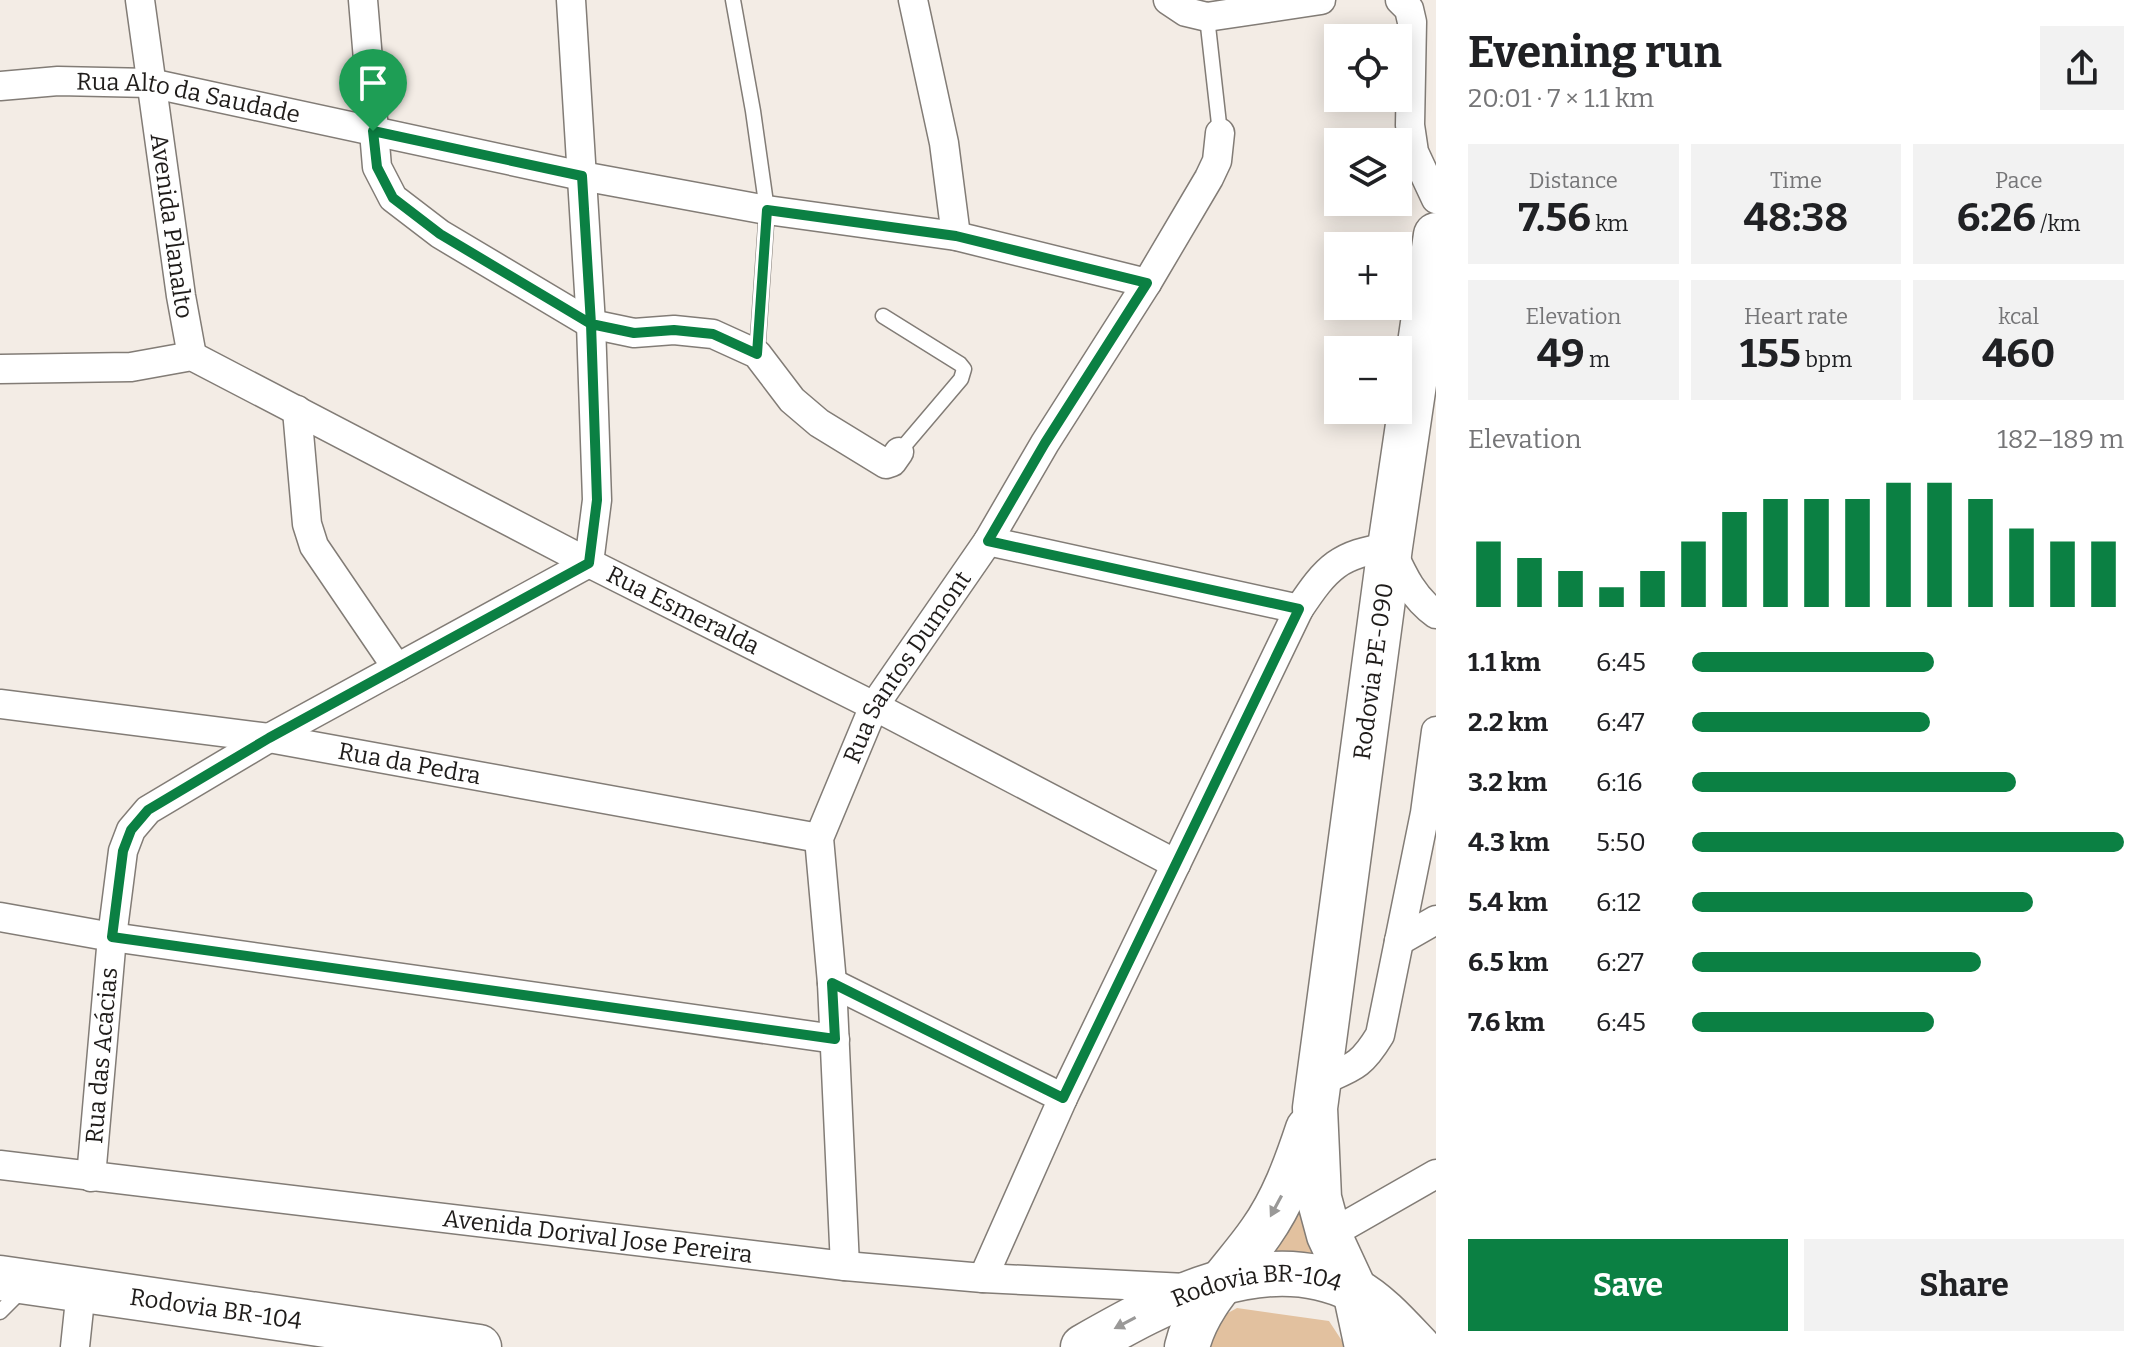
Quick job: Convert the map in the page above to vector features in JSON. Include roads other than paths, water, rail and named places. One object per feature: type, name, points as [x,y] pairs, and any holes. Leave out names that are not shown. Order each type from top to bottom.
[{"type":"main road","name":"Rodovia PE-090","points":[[1367,1347],[1355,1291],[1329,1235],[1319,1198],[1317,1095],[1390,547],[1426,373],[1436,235]]},
{"type":"main road","name":"Rodovia PE-090","points":[[1187,1347],[1210,1286],[1263,1230],[1280,1198],[1295,1167],[1317,1095]]},
{"type":"main road","name":"Rodovia BR-104","points":[[1083,1347],[1150,1310],[1210,1286],[1260,1275],[1288,1273],[1309,1275],[1355,1291],[1380,1309],[1418,1347]]},
{"type":"main road","name":"Rodovia BR-104","points":[[10,1291],[81,1290],[352,1338],[479,1347]]},
{"type":"street","name":"Avenida Planalto","points":[[140,0],[192,356]]},
{"type":"street","points":[[363,0],[377,167],[393,198],[440,234],[591,324],[634,333],[674,330],[713,334],[757,354],[792,400],[819,423],[886,464],[892,462],[899,452]]},
{"type":"street","points":[[571,0],[591,324],[597,500],[589,563]]},
{"type":"street","points":[[913,0],[944,143],[956,236]]},
{"type":"street","points":[[1168,0],[1186,12],[1207,17],[1321,0]]},
{"type":"street","points":[[1400,0],[1409,9],[1412,22],[1410,125],[1414,152],[1436,199]]},
{"type":"street","name":"Rua Alto da Saudade","points":[[0,86],[58,81],[150,83],[582,176],[767,210],[956,236],[1147,283]]},
{"type":"street","name":"Rua Santos Dumont","points":[[845,1266],[832,983],[819,838],[874,706],[988,541],[1045,443],[1147,283],[1209,178],[1217,161],[1220,133]]},
{"type":"street","points":[[0,369],[131,367],[192,356]]},
{"type":"street","name":"Rua Esmeralda","points":[[192,356],[1176,864]]},
{"type":"street","points":[[297,410],[307,524],[314,546],[397,668]]},
{"type":"street","points":[[988,541],[1299,609]]},
{"type":"street","points":[[983,1278],[1063,1098],[1299,609],[1319,579],[1342,560],[1362,551],[1390,547],[1406,583],[1436,614]]},
{"type":"street","name":"Rua das Acácias","points":[[91,1177],[112,937],[123,851],[131,830],[148,810],[269,738],[589,563]]},
{"type":"street","name":"Rua da Pedra","points":[[0,704],[269,738],[819,838]]},
{"type":"street","points":[[1317,1095],[1357,1066],[1380,1035],[1425,813],[1436,731]]},
{"type":"street","points":[[0,917],[112,937],[835,1039]]},
{"type":"street","points":[[1399,941],[1436,920]]},
{"type":"street","points":[[832,983],[1063,1098]]},
{"type":"street","name":"Avenida Dorival Jose Pereira","points":[[0,1165],[845,1266],[983,1278],[1210,1286]]},
{"type":"street","points":[[1329,1235],[1436,1174]]},
{"type":"street","points":[[75,1347],[81,1290]]},
{"type":"lane","points":[[733,0],[767,210],[757,354]]},
{"type":"lane","points":[[1207,17],[1220,133]]},
{"type":"lane","points":[[883,316],[964,369],[961,379],[899,452]]}]
